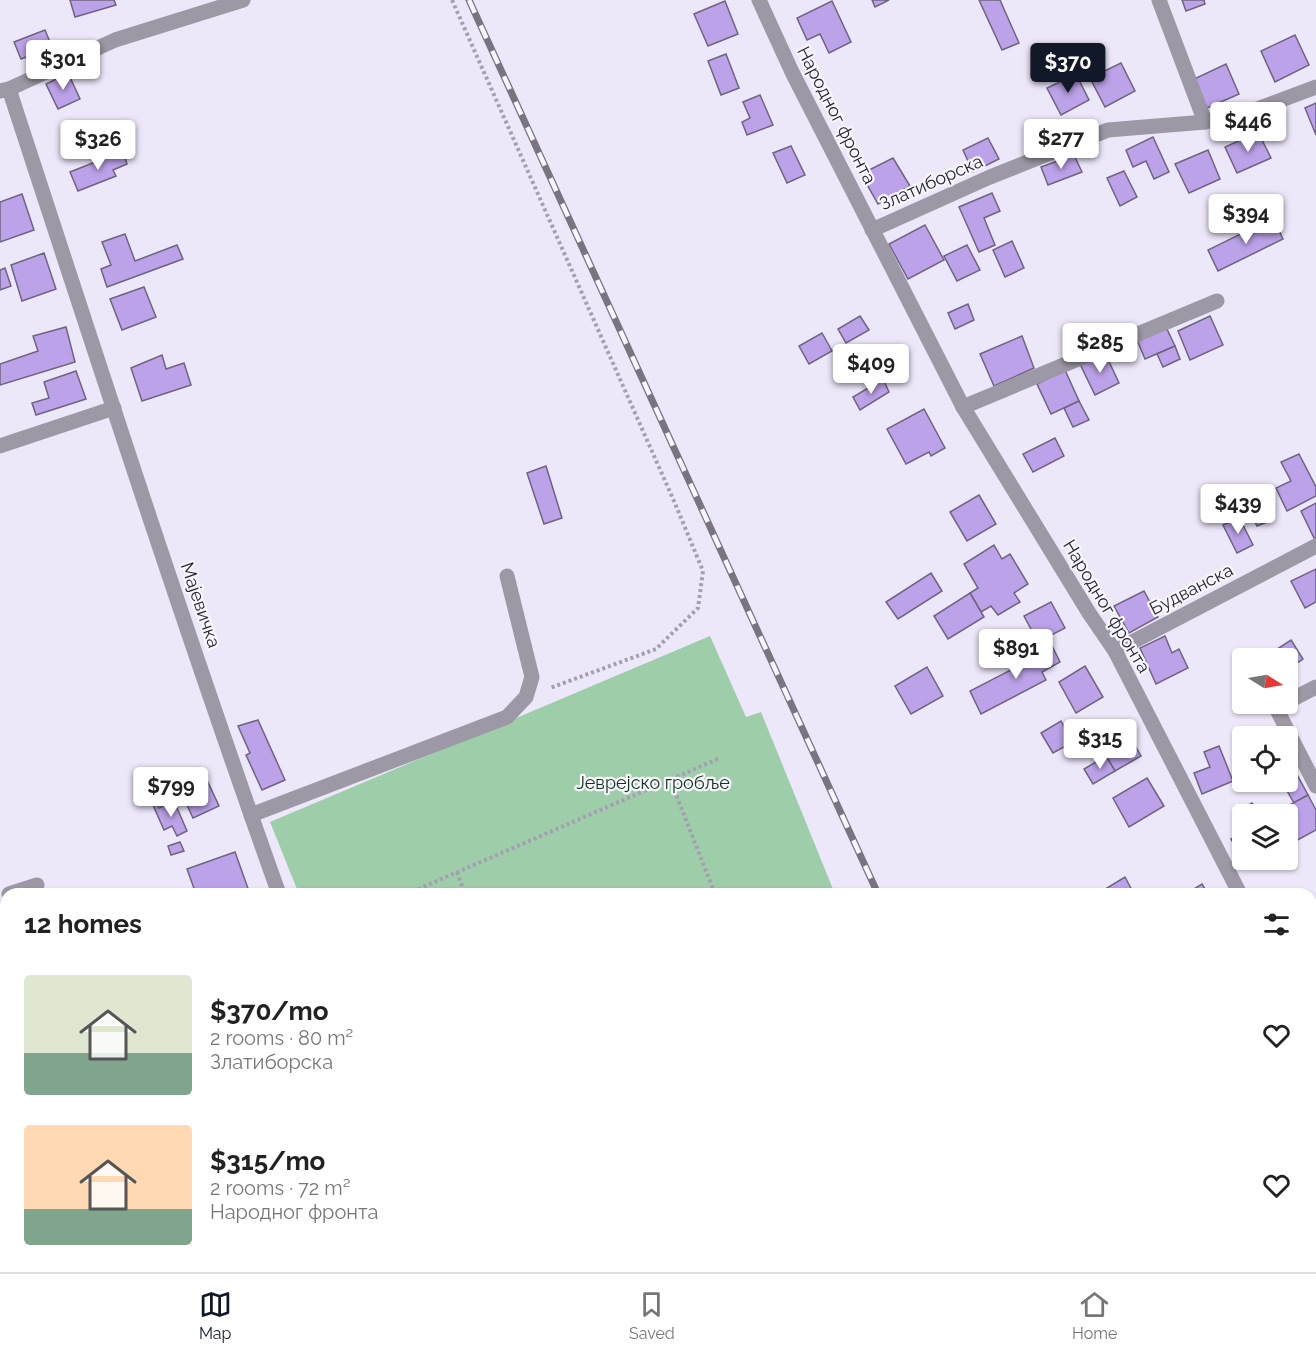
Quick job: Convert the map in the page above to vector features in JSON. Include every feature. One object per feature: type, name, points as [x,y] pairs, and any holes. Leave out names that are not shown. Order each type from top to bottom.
[{"type":"street","points":[[4,90],[115,40],[243,0]]},
{"type":"street","name":"Народног фронта","points":[[759,0],[792,72],[963,407],[1115,651],[1237,888]]},
{"type":"street","points":[[1159,0],[1205,122]]},
{"type":"street","name":"Златиборска","points":[[872,230],[990,177],[1108,130],[1205,122],[1241,116],[1316,87]]},
{"type":"street","name":"Мајевичка","points":[[4,90],[277,888]]},
{"type":"street","points":[[963,407],[1217,301]]},
{"type":"street","points":[[0,446],[114,408]]},
{"type":"street","name":"Будванска","points":[[1115,651],[1316,546]]},
{"type":"street","points":[[251,815],[507,717],[526,697],[532,677],[507,576]]},
{"type":"street","points":[[1298,697],[1316,687]]},
{"type":"street","points":[[1279,714],[1316,786]]},
{"type":"street","points":[[28,888],[37,885]]},
{"type":"path","points":[[452,0],[703,571],[698,608],[656,649],[526,697]]},
{"type":"path","points":[[421,888],[720,758]]},
{"type":"path","points":[[669,780],[713,888]]},
{"type":"path","points":[[457,872],[463,888]]},
{"type":"green space","name":"Јеврејско гробље","points":[[710,636],[746,717],[761,712],[833,888],[297,888],[270,822]]},
{"type":"building","points":[[70,0],[114,0],[116,5],[75,17]]},
{"type":"building","points":[[872,0],[889,0],[875,7]]},
{"type":"building","points":[[979,0],[1000,0],[1019,43],[1002,50]]},
{"type":"building","points":[[1182,0],[1204,0],[1205,4],[1186,11]]},
{"type":"building","points":[[725,1],[738,34],[708,46],[694,14]]},
{"type":"building","points":[[832,1],[851,42],[829,53],[820,34],[807,40],[797,18]]},
{"type":"building","points":[[45,30],[52,47],[21,59],[14,42]]},
{"type":"building","points":[[1295,35],[1309,65],[1275,82],[1261,51]]},
{"type":"building","points":[[726,54],[739,88],[721,95],[708,61]]},
{"type":"building","points":[[1121,63],[1135,91],[1105,107],[1090,78]]},
{"type":"building","points":[[1226,64],[1239,94],[1207,108],[1194,79]]},
{"type":"building","points":[[68,73],[80,99],[58,109],[46,84]]},
{"type":"building","points":[[1076,74],[1089,100],[1061,115],[1047,88]]},
{"type":"building","points":[[760,95],[773,125],[747,135],[742,122],[750,118],[743,102]]},
{"type":"building","points":[[1316,103],[1316,135],[1305,108]]},
{"type":"building","points":[[1258,132],[1271,158],[1237,173],[1225,147]]},
{"type":"building","points":[[1153,137],[1169,172],[1154,179],[1146,161],[1133,167],[1126,150]]},
{"type":"building","points":[[988,138],[999,159],[973,172],[963,150]]},
{"type":"building","points":[[791,146],[805,175],[787,183],[773,153]]},
{"type":"building","points":[[1208,150],[1220,179],[1189,193],[1175,164]]},
{"type":"building","points":[[123,151],[127,164],[113,170],[116,176],[78,191],[70,172]]},
{"type":"building","points":[[1074,155],[1082,172],[1048,185],[1041,167]]},
{"type":"building","points":[[893,158],[910,186],[878,204],[861,174]]},
{"type":"building","points":[[1124,171],[1137,197],[1120,206],[1107,178]]},
{"type":"building","points":[[992,193],[1000,211],[984,218],[995,245],[979,252],[959,207]]},
{"type":"building","points":[[22,194],[34,230],[0,242],[0,202]]},
{"type":"building","points":[[1273,218],[1283,239],[1218,271],[1208,250]]},
{"type":"building","points":[[925,225],[944,260],[908,279],[889,244]]},
{"type":"building","points":[[125,234],[135,261],[177,245],[183,259],[107,287],[101,269],[111,265],[102,242]]},
{"type":"building","points":[[1012,241],[1024,268],[1005,277],[993,250]]},
{"type":"building","points":[[967,245],[980,270],[957,281],[944,256]]},
{"type":"building","points":[[44,253],[56,289],[22,301],[11,265]]},
{"type":"building","points":[[5,268],[11,286],[0,290],[0,270]]},
{"type":"building","points":[[144,287],[156,317],[122,330],[110,299]]},
{"type":"building","points":[[968,304],[974,320],[955,329],[948,313]]},
{"type":"building","points":[[860,316],[869,330],[846,343],[838,329]]},
{"type":"building","points":[[1210,316],[1223,345],[1190,360],[1178,331]]},
{"type":"building","points":[[66,327],[75,362],[0,385],[0,364],[38,351],[33,336]]},
{"type":"building","points":[[1166,327],[1175,346],[1145,359],[1137,340]]},
{"type":"building","points":[[822,333],[832,351],[809,364],[799,346]]},
{"type":"building","points":[[1022,336],[1034,368],[994,386],[980,354]]},
{"type":"building","points":[[1175,346],[1180,359],[1163,367],[1157,354]]},
{"type":"building","points":[[1105,353],[1119,383],[1095,395],[1080,364]]},
{"type":"building","points":[[162,355],[166,369],[184,363],[191,385],[142,401],[131,368]]},
{"type":"building","points":[[1065,370],[1079,401],[1051,414],[1037,384]]},
{"type":"building","points":[[76,371],[86,399],[36,415],[32,403],[49,398],[44,382]]},
{"type":"building","points":[[883,379],[889,392],[860,410],[853,397]]},
{"type":"building","points":[[1079,401],[1089,420],[1073,427],[1064,408]]},
{"type":"building","points":[[924,409],[945,448],[931,456],[929,452],[906,464],[887,429]]},
{"type":"building","points":[[1055,438],[1064,456],[1033,472],[1023,454]]},
{"type":"building","points":[[1299,454],[1316,487],[1316,496],[1287,511],[1276,488],[1291,481],[1281,462]]},
{"type":"building","points":[[546,466],[562,518],[544,524],[527,473]]},
{"type":"building","points":[[979,495],[996,524],[967,541],[950,512]]},
{"type":"building","points":[[1257,501],[1267,522],[1257,526],[1247,506]]},
{"type":"building","points":[[1316,503],[1316,538],[1314,538],[1301,511]]},
{"type":"building","points":[[1239,517],[1253,545],[1237,553],[1223,525]]},
{"type":"building","points":[[994,545],[1002,559],[1010,554],[1028,584],[1014,593],[1020,602],[998,615],[991,606],[981,612],[970,593],[978,588],[964,564]]},
{"type":"building","points":[[1316,569],[1316,602],[1305,608],[1291,581]]},
{"type":"building","points":[[931,573],[942,591],[898,619],[886,602]]},
{"type":"building","points":[[1144,591],[1158,617],[1129,633],[1114,606]]},
{"type":"building","points":[[970,593],[984,617],[948,639],[934,616]]},
{"type":"building","points":[[1051,602],[1065,628],[1038,642],[1024,616]]},
{"type":"building","points":[[1165,636],[1172,653],[1179,649],[1188,668],[1156,684],[1140,648]]},
{"type":"building","points":[[1291,640],[1296,648],[1279,648]]},
{"type":"building","points":[[1050,642],[1060,662],[1042,672],[1046,680],[981,714],[970,691],[1032,659],[1029,653]]},
{"type":"building","points":[[1298,651],[1303,659],[1298,662]]},
{"type":"building","points":[[1085,666],[1103,697],[1076,713],[1059,682]]},
{"type":"building","points":[[927,667],[943,696],[911,714],[895,686]]},
{"type":"building","points":[[258,720],[285,780],[262,790],[246,755],[250,753],[238,726]]},
{"type":"building","points":[[1061,721],[1073,742],[1053,753],[1041,733]]},
{"type":"building","points":[[1122,723],[1141,756],[1115,771],[1096,739]]},
{"type":"building","points":[[1219,746],[1232,781],[1202,794],[1194,773],[1210,767],[1204,752]]},
{"type":"building","points":[[1106,756],[1115,771],[1093,784],[1084,769]]},
{"type":"building","points":[[1298,776],[1308,795],[1294,803],[1288,792],[1298,792]]},
{"type":"building","points":[[206,778],[219,806],[193,818],[181,792]]},
{"type":"building","points":[[1147,778],[1164,806],[1129,827],[1113,798]]},
{"type":"building","points":[[1308,795],[1316,810],[1316,830],[1298,840],[1298,804],[1292,804]]},
{"type":"building","points":[[174,801],[187,831],[177,836],[172,826],[164,830],[153,805],[157,803],[159,808]]},
{"type":"building","points":[[180,842],[184,851],[171,855],[168,846]]},
{"type":"building","points":[[235,852],[248,888],[194,888],[187,869]]},
{"type":"building","points":[[1125,877],[1131,888],[1107,888]]},
{"type":"railway","points":[[469,0],[875,888]]}]
